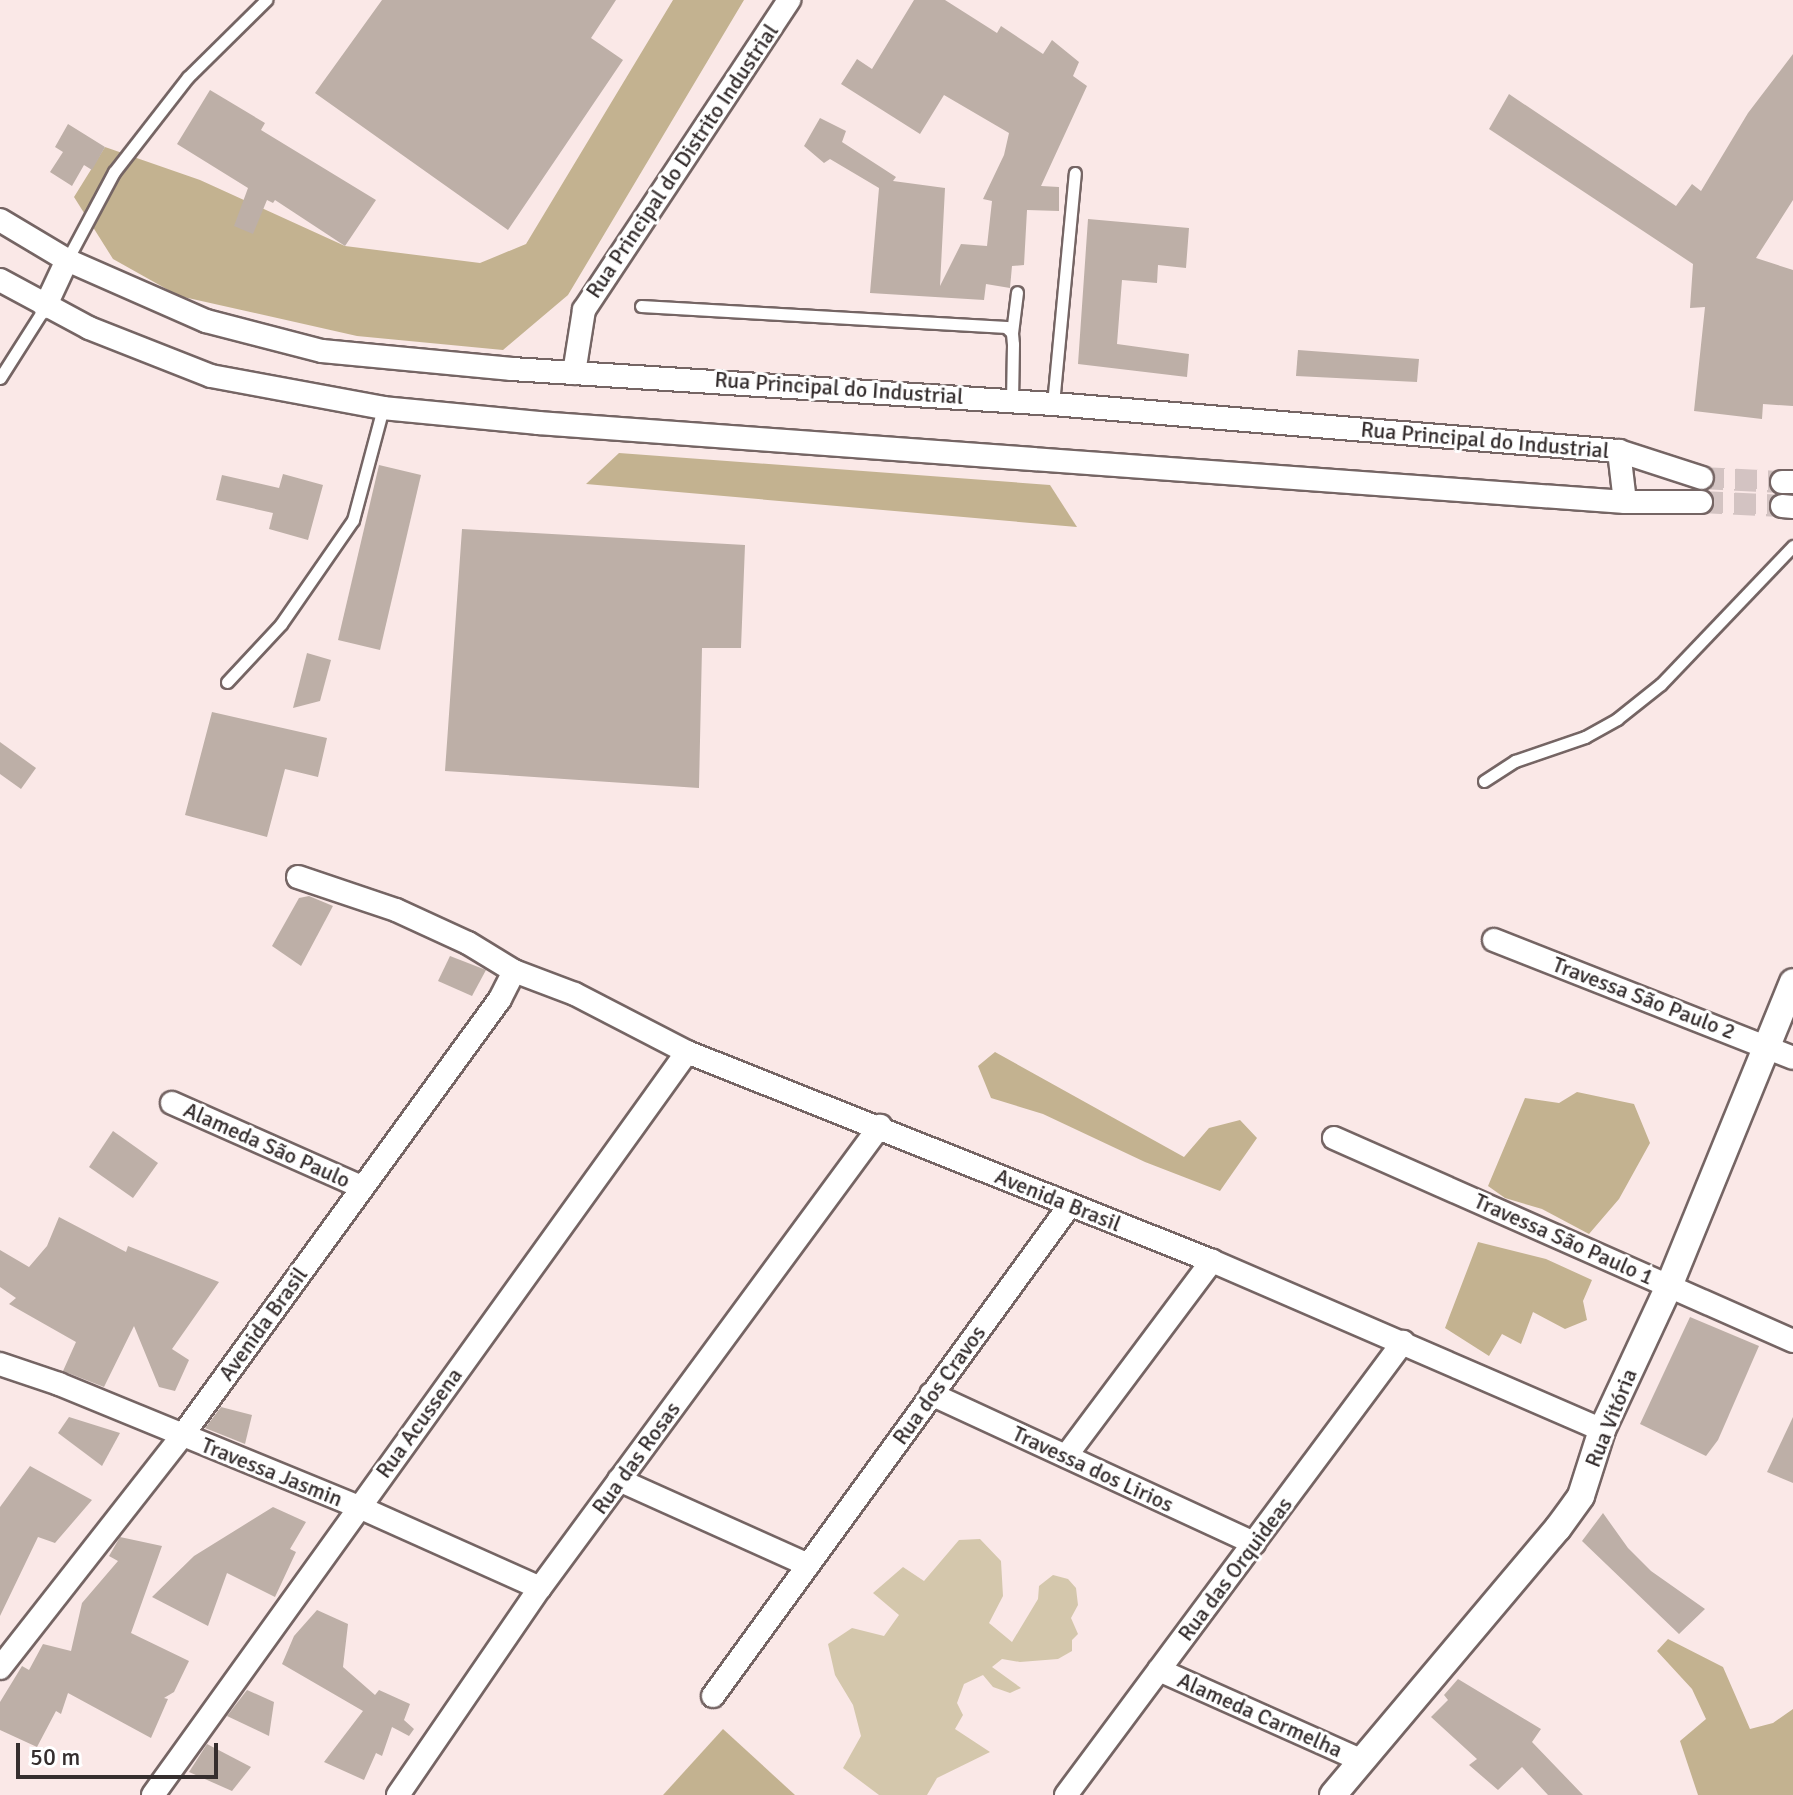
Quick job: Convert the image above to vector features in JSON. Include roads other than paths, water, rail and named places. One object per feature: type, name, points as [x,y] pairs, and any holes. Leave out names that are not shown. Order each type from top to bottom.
[{"type":"street","name":"Rua Principal do Distrito Industrial","points":[[574,373],[584,310],[789,0]]},
{"type":"street","name":"Rua Principal do Industrial","points":[[0,220],[67,260],[206,321],[322,351],[574,373],[1053,404],[1619,451],[1702,478]]},
{"type":"street","points":[[45,307],[67,260]]},
{"type":"street","points":[[0,280],[45,307],[211,376],[383,408],[538,423],[1625,502],[1701,502]]},
{"type":"street","points":[[1619,451],[1625,502]]},
{"type":"street","name":"Avenida Brasil","points":[[298,877],[396,910],[468,943],[514,971],[575,994],[687,1052],[880,1126],[1212,1261],[1602,1430]]},
{"type":"street","name":"Travessa São Paulo 2","points":[[1494,940],[1793,1058]]},
{"type":"street","name":"Avenida Brasil","points":[[0,1668],[182,1436],[500,999],[514,971]]},
{"type":"street","name":"Rua Vitória","points":[[1333,1795],[1558,1528],[1581,1496],[1602,1430],[1669,1286],[1793,982]]},
{"type":"street","name":"Rua Acussena","points":[[153,1795],[687,1052]]},
{"type":"street","name":"Alameda São Paulo","points":[[172,1103],[362,1187]]},
{"type":"street","name":"Rua das Rosas","points":[[398,1795],[540,1588],[880,1126]]},
{"type":"street","name":"Travessa São Paulo 1","points":[[1334,1138],[1793,1341]]},
{"type":"street","name":"Rua dos Cravos","points":[[713,1696],[1070,1205]]},
{"type":"street","points":[[1066,1456],[1212,1261]]},
{"type":"street","name":"Rua das Orquideas","points":[[1066,1795],[1403,1342]]},
{"type":"street","name":"Travessa Jasmin","points":[[0,1364],[59,1384],[359,1507],[540,1588]]},
{"type":"street","name":"Travessa dos Lirios","points":[[931,1394],[1254,1543]]},
{"type":"street","points":[[619,1480],[808,1565]]},
{"type":"street","name":"Alameda Carmelha","points":[[1159,1670],[1360,1760]]},
{"type":"lane","points":[[67,260],[114,172],[188,77],[266,0]]},
{"type":"lane","points":[[1053,404],[1075,173]]},
{"type":"lane","points":[[1012,401],[1012,333],[1017,292]]},
{"type":"lane","points":[[641,306],[1006,327],[1012,333]]},
{"type":"lane","points":[[0,378],[45,307]]},
{"type":"lane","points":[[227,682],[281,624],[353,520],[383,408]]},
{"type":"lane","points":[[1484,781],[1515,761],[1585,737],[1617,719],[1661,684],[1793,546]]},
{"type":"tunnel","points":[[1702,478],[1782,482]]},
{"type":"tunnel","points":[[1701,502],[1782,506]]}]
